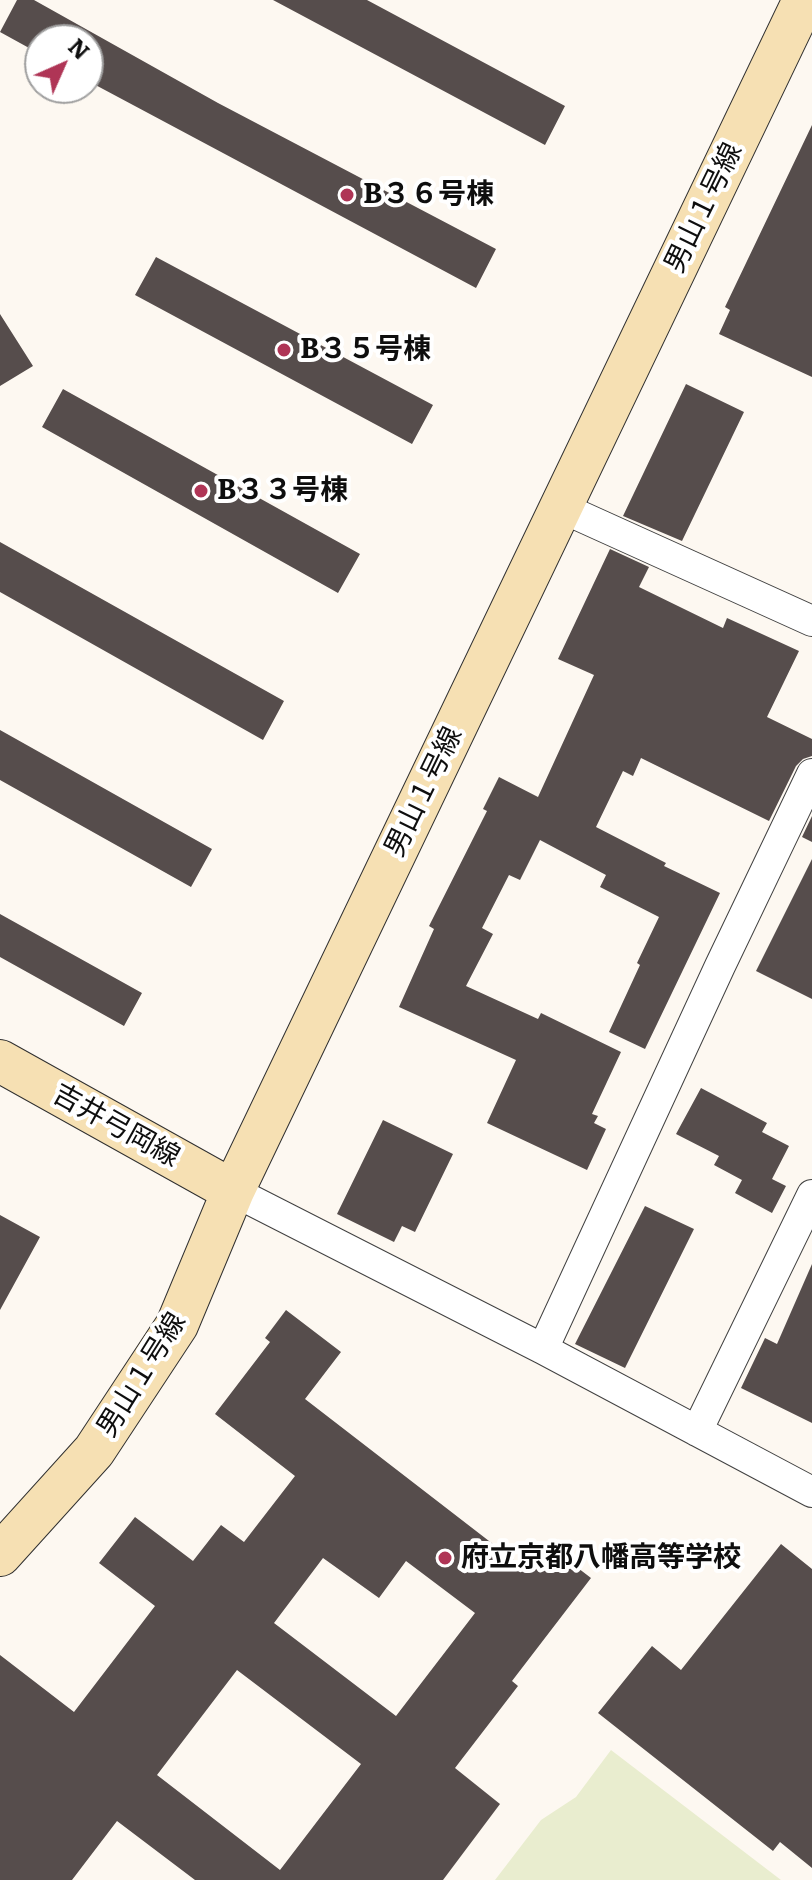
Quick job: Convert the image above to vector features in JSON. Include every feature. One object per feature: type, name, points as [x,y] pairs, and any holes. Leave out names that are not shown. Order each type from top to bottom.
[{"type":"street","name":"男山１号線","points":[[0,1555],[94,1451],[177,1325],[233,1191],[804,0]]},
{"type":"street","points":[[560,507],[812,621]]},
{"type":"street","points":[[543,1349],[812,774]]},
{"type":"street","name":"吉井弓岡線","points":[[0,1061],[233,1191]]},
{"type":"street","points":[[233,1191],[543,1349],[812,1492]]},
{"type":"street","points":[[697,1431],[812,1195]]},
{"type":"green space","points":[[611,1750],[781,1880],[495,1880],[541,1820],[576,1797]]},
{"type":"building","name":"B３６号棟","points":[[17,0],[34,0],[77,24],[24,24],[24,45],[0,32]]},
{"type":"building","points":[[273,0],[367,0],[565,106],[545,145]]},
{"type":"building","name":"B３６号棟","points":[[104,39],[218,103],[496,249],[476,288],[104,90]]},
{"type":"building","points":[[812,125],[812,377],[719,334],[730,310],[725,307]]},
{"type":"building","name":"B３５号棟","points":[[156,257],[433,405],[412,444],[135,295]]},
{"type":"building","points":[[0,314],[33,366],[0,386]]},
{"type":"building","points":[[686,384],[744,412],[682,541],[623,516]]},
{"type":"building","name":"B３３号棟","points":[[63,389],[360,554],[338,593],[42,427]]},
{"type":"building","points":[[0,542],[284,701],[263,740],[0,592]]},
{"type":"building","points":[[610,549],[649,567],[639,587],[723,628],[727,618],[799,651],[767,717],[812,739],[812,756],[796,766],[769,821],[641,758],[633,776],[623,771],[596,827],[666,863],[664,866],[720,893],[645,1049],[609,1032],[659,917],[600,887],[606,875],[540,840],[520,880],[509,875],[482,928],[493,934],[466,986],[538,1019],[541,1013],[621,1052],[592,1114],[598,1116],[594,1123],[606,1129],[587,1170],[487,1123],[516,1060],[399,1007],[434,929],[429,926],[487,811],[483,809],[499,777],[538,797],[594,675],[558,659]]},
{"type":"building","points":[[0,730],[212,849],[191,887],[0,780]]},
{"type":"building","points":[[812,816],[812,842],[802,837]]},
{"type":"building","points":[[812,859],[812,999],[756,971]]},
{"type":"building","points":[[0,914],[142,993],[124,1026],[0,957]]},
{"type":"building","points":[[701,1088],[767,1123],[762,1132],[789,1146],[772,1179],[786,1186],[772,1213],[735,1193],[742,1180],[714,1165],[719,1156],[676,1134]]},
{"type":"building","points":[[383,1120],[453,1154],[415,1232],[402,1226],[394,1242],[337,1214]]},
{"type":"building","points":[[645,1206],[694,1229],[625,1368],[575,1344]]},
{"type":"building","points":[[0,1215],[40,1237],[0,1310]]},
{"type":"building","points":[[812,1264],[812,1423],[741,1388],[765,1338],[777,1344]]},
{"type":"building","points":[[286,1310],[341,1352],[305,1399],[524,1568],[544,1542],[591,1578],[512,1681],[518,1686],[455,1768],[500,1804],[443,1880],[195,1880],[117,1821],[72,1880],[0,1880],[0,1655],[74,1712],[155,1606],[99,1563],[135,1517],[193,1561],[221,1525],[244,1542],[295,1476],[215,1414],[270,1342],[265,1338]],"holes":[[[323,1558],[379,1598],[406,1561],[475,1613],[396,1716],[274,1623]],[[237,1670],[361,1764],[280,1870],[157,1775]]]},
{"type":"building","points":[[781,1544],[812,1569],[812,1868],[780,1842],[773,1851],[598,1713],[652,1646],[681,1670]]},
{"type":"place","name":"B３６号棟","points":[[347,195]]},
{"type":"place","name":"B３５号棟","points":[[284,350]]},
{"type":"place","name":"B３３号棟","points":[[201,491]]},
{"type":"place","name":"府立京都八幡高等学校","points":[[445,1558]]}]
